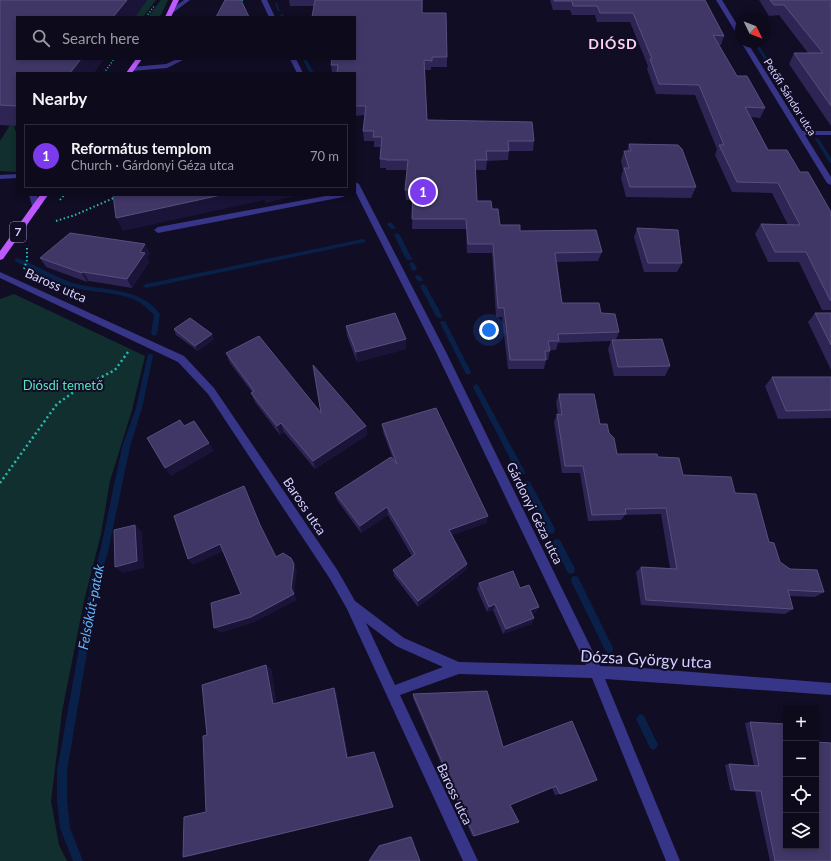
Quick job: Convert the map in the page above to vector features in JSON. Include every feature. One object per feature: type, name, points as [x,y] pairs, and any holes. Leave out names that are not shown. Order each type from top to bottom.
[{"type":"main road","points":[[169,16],[176,0]]},
{"type":"main road","points":[[131,71],[138,60]]},
{"type":"main road","name":"7","points":[[0,258],[43,196]]},
{"type":"street","points":[[172,11],[187,0]]},
{"type":"street","points":[[264,0],[272,16]]},
{"type":"street","points":[[719,0],[735,26]]},
{"type":"street","name":"Petőfi Sándor utca","points":[[748,48],[831,184]]},
{"type":"street","points":[[131,71],[167,66],[180,60]]},
{"type":"street","points":[[294,60],[300,72]]},
{"type":"street","points":[[801,133],[831,133]]},
{"type":"street","points":[[9,178],[16,176]]},
{"type":"street","points":[[0,177],[16,181]]},
{"type":"street","name":"Gárdonyi Géza utca","points":[[356,190],[441,352],[596,672],[673,861]]},
{"type":"street","points":[[33,196],[36,207]]},
{"type":"street","points":[[158,230],[269,212],[339,196]]},
{"type":"street","name":"Baross utca","points":[[0,275],[136,337],[180,359],[211,391],[334,575],[351,605],[471,861]]},
{"type":"street","name":"Dózsa György utca","points":[[351,605],[400,642],[459,668]]},
{"type":"street","name":"Dózsa György utca","points":[[392,692],[459,668],[596,672],[831,688]]},
{"type":"path","points":[[147,16],[158,0]]},
{"type":"path","points":[[233,0],[244,0]]},
{"type":"path","points":[[105,72],[113,60]]},
{"type":"path","points":[[56,221],[75,215],[107,200],[120,196]]},
{"type":"path","points":[[23,270],[27,260]]},
{"type":"path","points":[[0,483],[58,404],[78,389],[115,370],[136,337]]},
{"type":"green space","points":[[147,0],[156,0],[144,16],[136,16]]},
{"type":"green space","points":[[161,0],[168,0],[161,15],[149,16]]},
{"type":"green space","points":[[10,125],[14,126],[16,132],[16,172],[0,171],[0,141]]},
{"type":"green space","name":"Diósdi temető","points":[[14,294],[145,356],[132,410],[110,481],[101,534],[84,601],[62,712],[51,801],[59,845],[67,861],[0,861],[0,299]]},
{"type":"building","points":[[0,0],[127,0],[114,16],[16,16],[16,60],[80,60],[71,72],[16,72],[16,106],[0,105]]},
{"type":"building","points":[[225,0],[241,0],[249,16],[217,16]]},
{"type":"building","points":[[315,0],[422,0],[422,13],[446,13],[447,57],[432,57],[432,61],[424,60],[427,120],[532,122],[534,141],[508,141],[509,151],[486,151],[487,160],[475,160],[477,201],[491,201],[492,209],[498,209],[500,225],[520,225],[520,231],[596,230],[602,252],[555,253],[562,303],[599,303],[601,313],[615,314],[619,332],[558,334],[559,341],[548,341],[550,351],[545,351],[546,360],[510,360],[504,308],[498,308],[493,244],[468,244],[466,219],[412,219],[413,190],[405,190],[408,160],[380,159],[382,137],[373,137],[374,131],[363,131],[366,106],[356,106],[356,72],[337,72],[338,65],[331,65],[332,60],[356,60],[356,16],[312,16]]},
{"type":"building","points":[[554,0],[705,0],[724,36],[713,35],[737,76],[747,76],[765,108],[745,107],[768,150],[787,150],[800,172],[808,172],[831,212],[831,300],[806,252],[775,252],[761,224],[800,225],[778,183],[737,182],[719,145],[724,145],[699,85],[659,84],[650,59],[652,59],[633,13],[600,13],[597,6],[573,6],[572,1]]},
{"type":"building","points":[[770,0],[831,0],[831,106],[794,53],[823,53],[784,5],[774,5]]},
{"type":"building","points":[[629,144],[678,145],[682,149],[696,187],[630,187],[624,168],[629,168],[624,151],[631,151]]},
{"type":"building","points":[[113,196],[216,196],[116,218]]},
{"type":"building","points":[[637,228],[678,230],[682,263],[648,263]]},
{"type":"building","points":[[70,233],[145,244],[140,252],[145,253],[127,279],[82,273],[40,258]]},
{"type":"building","points":[[395,313],[406,339],[356,352],[346,326]]},
{"type":"building","points":[[815,313],[831,313],[831,345]]},
{"type":"building","points":[[190,318],[212,334],[195,346],[174,329]]},
{"type":"building","points":[[259,336],[321,413],[313,365],[366,426],[313,461],[281,423],[277,426],[251,393],[254,391],[226,353]]},
{"type":"building","points":[[662,339],[670,366],[618,367],[612,340]]},
{"type":"building","points":[[772,377],[831,377],[831,410],[786,411]]},
{"type":"building","points":[[559,394],[594,394],[600,424],[607,424],[609,433],[614,438],[617,454],[657,454],[658,457],[679,458],[683,475],[731,477],[735,493],[756,494],[769,542],[774,543],[780,562],[790,569],[817,570],[824,592],[788,590],[793,609],[646,600],[641,567],[677,569],[666,508],[625,509],[626,514],[592,515],[583,466],[565,466],[557,414],[562,415]]},
{"type":"building","points":[[436,408],[488,516],[449,530],[467,564],[418,601],[393,570],[415,554],[387,507],[360,526],[335,493],[391,457],[397,464],[382,424]]},
{"type":"building","points":[[180,420],[184,426],[194,421],[209,443],[165,468],[147,438]]},
{"type":"building","points":[[244,486],[260,525],[276,557],[283,553],[291,558],[294,564],[291,588],[294,594],[251,617],[214,628],[211,603],[241,594],[220,544],[188,559],[174,516]]},
{"type":"building","points":[[135,525],[137,561],[115,567],[114,530]]},
{"type":"building","points":[[513,571],[520,588],[529,585],[539,607],[530,610],[534,618],[506,629],[495,604],[489,607],[479,583]]},
{"type":"building","points":[[266,665],[273,704],[334,688],[347,758],[374,752],[393,807],[183,857],[184,817],[206,812],[203,736],[207,735],[202,685]]},
{"type":"building","points":[[487,691],[503,747],[572,721],[597,780],[560,794],[556,786],[510,805],[519,822],[474,836],[413,694]]},
{"type":"building","points":[[750,722],[783,724],[783,849],[819,849],[819,742],[831,743],[831,861],[775,861],[761,791],[735,790],[729,764],[759,766]]},
{"type":"building","points":[[411,837],[420,861],[369,861],[379,846]]},
{"type":"waterway","points":[[276,4],[279,10]]},
{"type":"waterway","points":[[759,48],[767,61]]},
{"type":"waterway","points":[[305,60],[311,72]]},
{"type":"waterway","points":[[769,64],[785,87]]},
{"type":"waterway","points":[[790,96],[810,129]]},
{"type":"waterway","points":[[817,139],[831,162]]},
{"type":"waterway","points":[[390,224],[393,228]]},
{"type":"waterway","points":[[397,235],[409,259]]},
{"type":"waterway","points":[[146,286],[363,241]]},
{"type":"waterway","name":"Felsőkút-patak","points":[[17,260],[50,276],[82,288],[116,292],[138,298],[157,314],[154,334]]},
{"type":"waterway","points":[[412,264],[414,269]]},
{"type":"waterway","points":[[423,286],[439,316]]},
{"type":"waterway","points":[[443,323],[468,372]]},
{"type":"waterway","name":"Felsőkút-patak","points":[[78,861],[65,828],[62,799],[62,771],[95,581],[104,552],[126,447],[139,408],[150,356]]},
{"type":"waterway","points":[[476,387],[521,472]]},
{"type":"waterway","points":[[527,484],[551,530]]},
{"type":"waterway","points":[[557,543],[571,570]]},
{"type":"waterway","points":[[575,580],[609,649]]},
{"type":"waterway","points":[[641,719],[653,745]]},
{"type":"place","name":"Református templom","points":[[423,192]]},
{"type":"district","name":"DIÓSD","points":[[613,44]]}]
